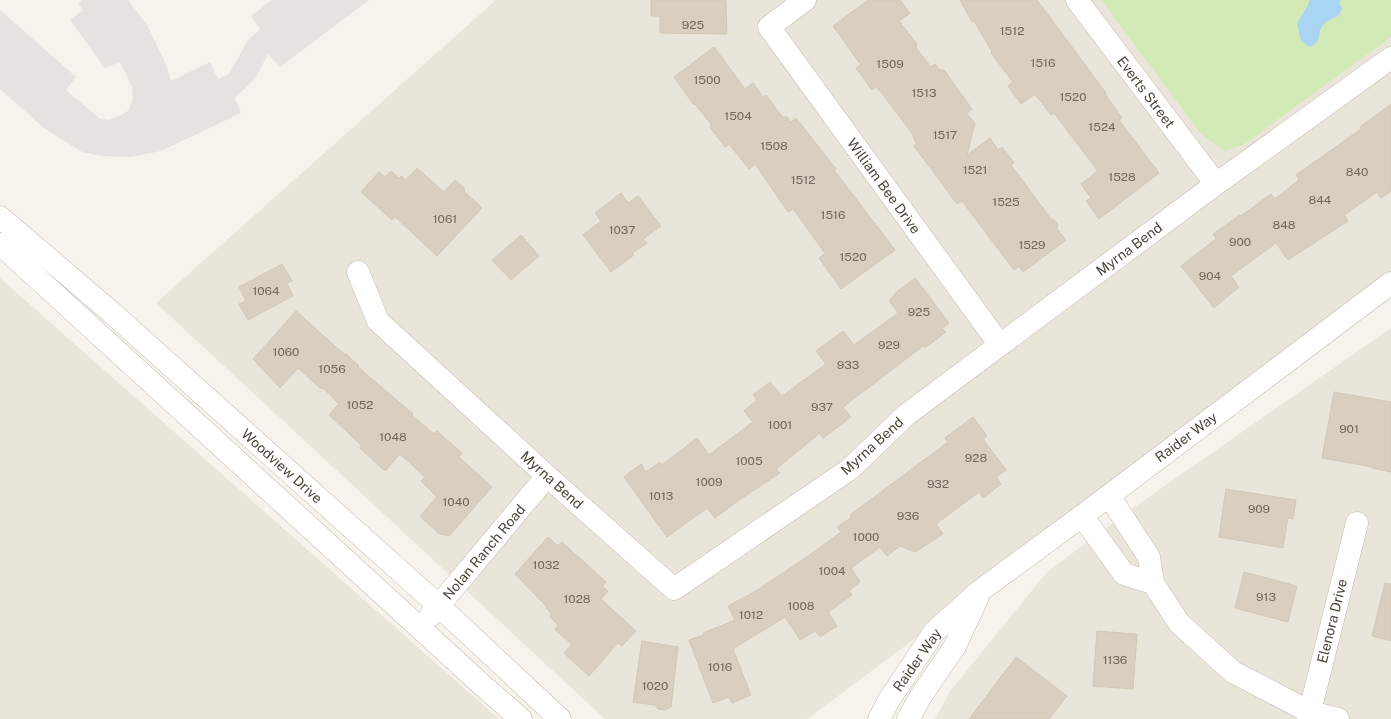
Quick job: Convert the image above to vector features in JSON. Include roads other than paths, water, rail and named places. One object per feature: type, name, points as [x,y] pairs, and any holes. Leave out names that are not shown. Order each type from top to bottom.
[{"type":"street","name":"William Bee Drive","points":[[805,0],[769,28],[1000,345]]},
{"type":"street","name":"Everts Street","points":[[1077,0],[1216,184]]},
{"type":"street","name":"Myrna Bend","points":[[358,272],[378,321],[674,589],[850,469],[906,415],[1216,184],[1391,58]]},
{"type":"street","name":"Woodview Drive","points":[[0,217],[110,312],[438,606],[560,719]]},
{"type":"street","name":"Woodview Drive","points":[[0,244],[521,719]]},
{"type":"street","name":"Raider Way","points":[[879,719],[889,700],[934,632],[981,590],[1109,496],[1391,283]]},
{"type":"street","name":"Nolan Ranch Road","points":[[419,627],[548,476]]},
{"type":"street","points":[[1109,496],[1149,557],[1153,584],[1179,623],[1233,672],[1309,716],[1338,719]]},
{"type":"street","points":[[1082,516],[1124,574],[1153,584]]},
{"type":"street","name":"Elenora Drive","points":[[1309,716],[1357,523]]},
{"type":"street","name":"Raider Way","points":[[908,719],[921,696],[955,646],[981,590]]},
{"type":"water","points":[[1310,0],[1341,0],[1339,2],[1342,9],[1339,15],[1322,26],[1319,38],[1315,44],[1310,47],[1301,40],[1297,25]]}]
